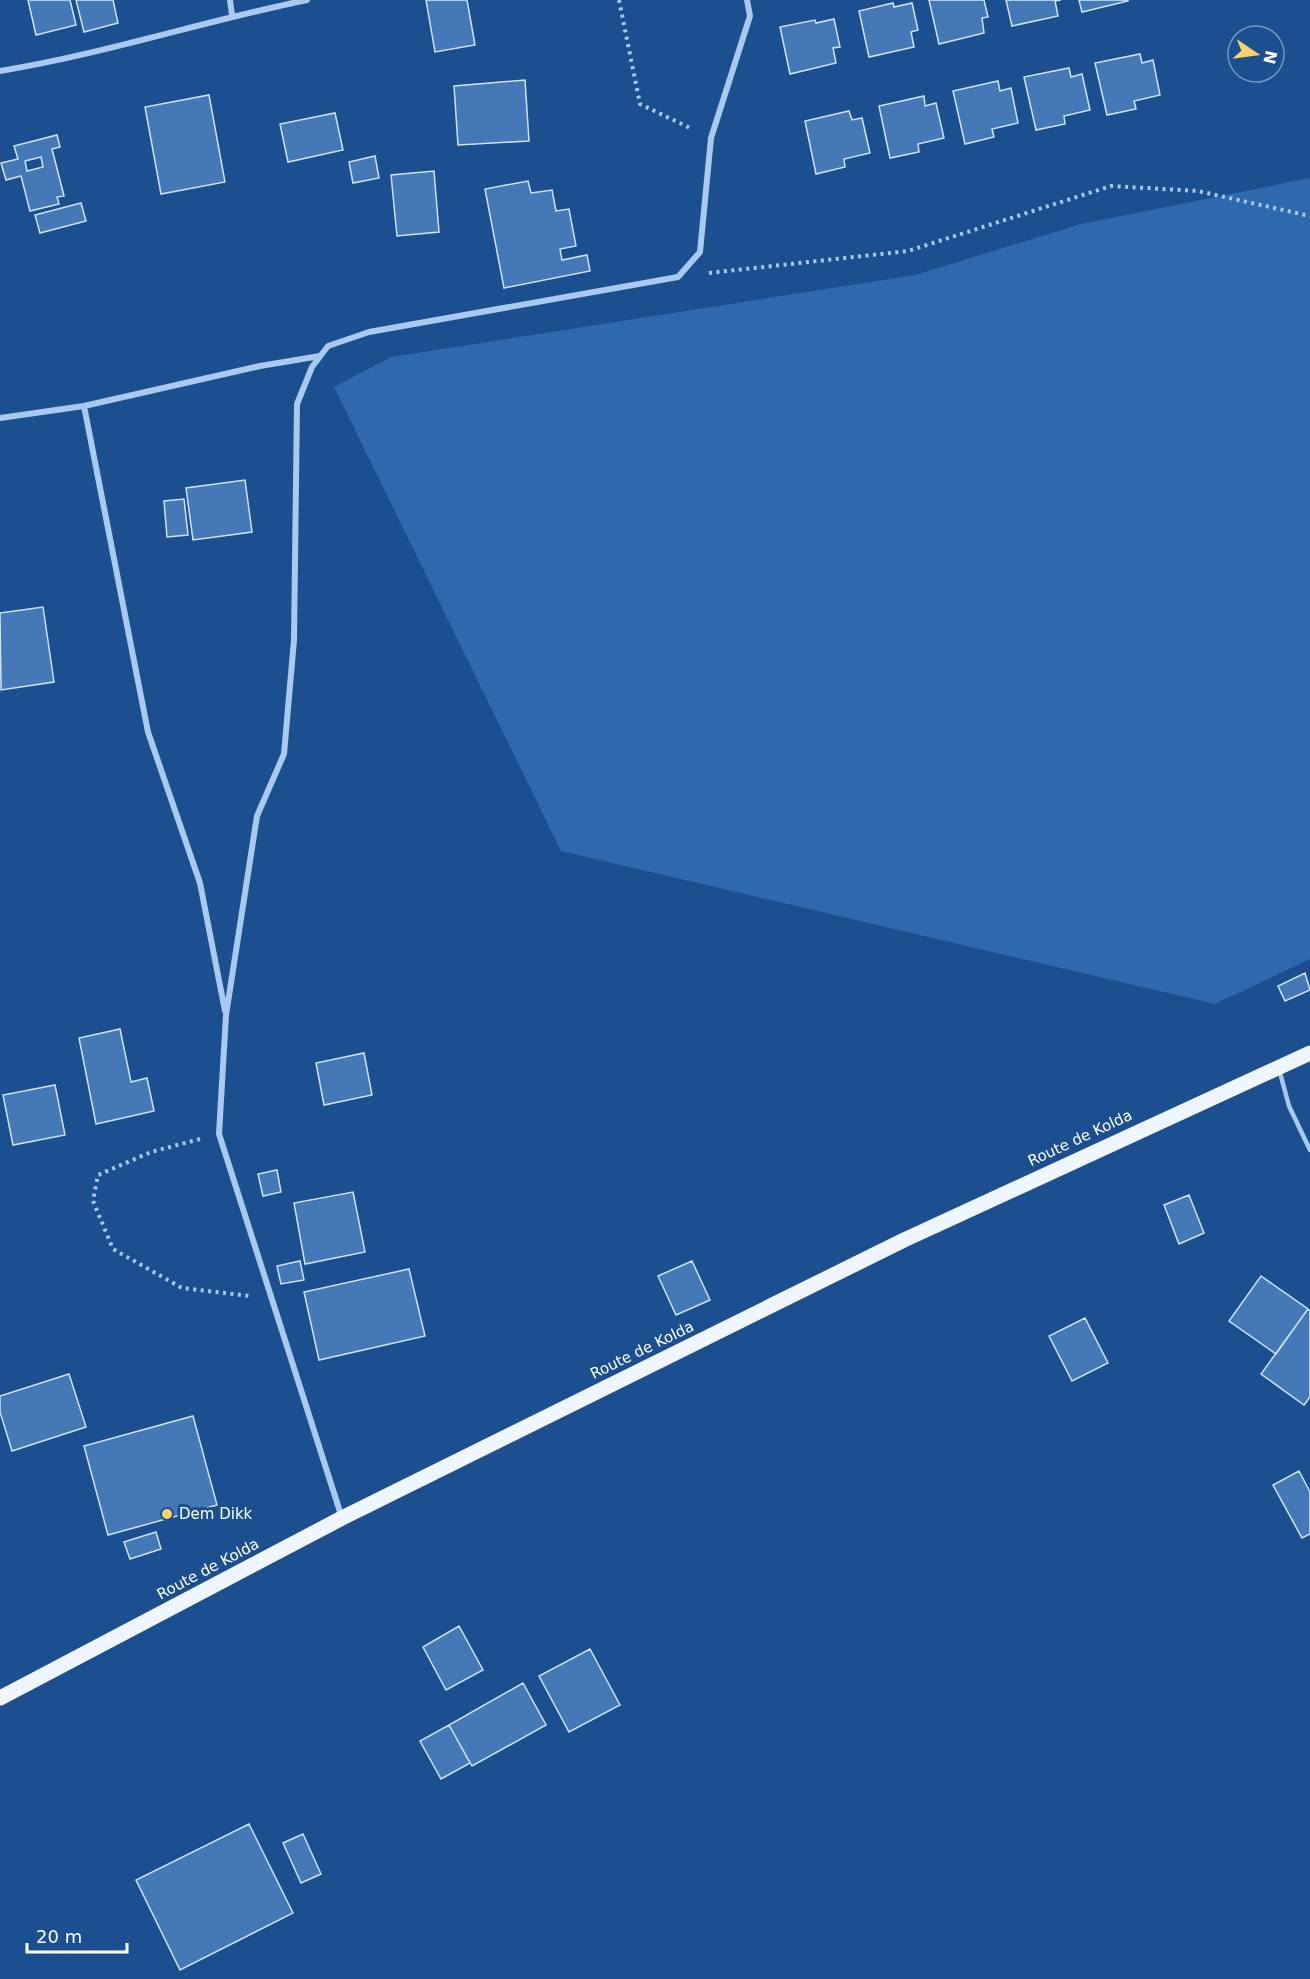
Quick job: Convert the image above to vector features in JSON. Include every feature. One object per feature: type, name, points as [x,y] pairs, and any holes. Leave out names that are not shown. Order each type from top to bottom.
[{"type":"main road","name":"Route de Kolda","points":[[0,1698],[342,1518],[904,1240],[1310,1053]]},
{"type":"street","points":[[230,0],[232,15]]},
{"type":"street","points":[[0,70],[140,42],[232,15],[307,0]]},
{"type":"street","points":[[342,1518],[219,1134],[226,1014],[257,816],[284,754],[294,640],[297,404],[312,367],[328,346],[369,332],[678,276],[700,252],[711,138],[750,16],[747,0]]},
{"type":"street","points":[[0,418],[84,406],[260,366],[320,356]]},
{"type":"street","points":[[84,406],[148,732],[200,883],[226,1014]]},
{"type":"lane","points":[[1279,1068],[1289,1106],[1310,1150]]},
{"type":"path","points":[[619,0],[640,104],[711,138]]},
{"type":"path","points":[[678,276],[908,251],[1111,186],[1198,191],[1310,216]]},
{"type":"path","points":[[219,1134],[151,1152],[98,1175],[93,1201],[113,1248],[182,1288],[271,1299]]},
{"type":"shaded area","points":[[1310,178],[1310,959],[1215,1004],[561,851],[334,387],[391,357],[915,275],[1081,224]]},
{"type":"building","points":[[28,0],[70,0],[76,25],[36,35]]},
{"type":"building","points":[[76,0],[113,0],[118,23],[84,32]]},
{"type":"building","points":[[426,0],[467,0],[475,45],[435,52]]},
{"type":"building","points":[[929,0],[984,0],[988,17],[982,18],[984,33],[939,44]]},
{"type":"building","points":[[1006,0],[1061,0],[1055,1],[1058,16],[1012,26]]},
{"type":"building","points":[[1079,0],[1128,0],[1128,1],[1082,12]]},
{"type":"building","points":[[893,3],[894,7],[912,3],[918,30],[911,32],[914,47],[869,57],[859,11]]},
{"type":"building","points":[[834,19],[840,47],[833,48],[836,63],[790,74],[780,27]]},
{"type":"building","points":[[1140,54],[1142,63],[1153,60],[1160,95],[1134,101],[1136,109],[1107,115],[1095,63]]},
{"type":"building","points":[[1069,68],[1071,77],[1082,74],[1090,110],[1064,116],[1065,124],[1036,130],[1024,77]]},
{"type":"building","points":[[525,80],[529,141],[458,145],[454,86]]},
{"type":"building","points":[[998,81],[1000,91],[1011,88],[1018,123],[992,129],[994,137],[965,144],[953,91]]},
{"type":"building","points":[[209,95],[225,182],[161,194],[145,107]]},
{"type":"building","points":[[924,96],[925,106],[936,103],[944,138],[918,144],[919,152],[890,158],[879,106]]},
{"type":"building","points":[[849,111],[852,120],[862,118],[870,153],[844,159],[845,167],[816,174],[805,121]]},
{"type":"building","points":[[335,113],[343,150],[288,162],[280,124]]},
{"type":"building","points":[[57,135],[60,147],[52,149],[64,196],[57,197],[59,204],[30,211],[21,176],[6,180],[1,163],[18,159],[14,146]],"holes":[[[41,157],[43,167],[27,171],[25,161]]]},
{"type":"building","points":[[375,156],[379,178],[353,183],[349,162]]},
{"type":"building","points":[[434,171],[439,232],[397,236],[391,175]]},
{"type":"building","points":[[528,181],[531,193],[552,190],[556,211],[569,209],[576,246],[560,249],[562,260],[587,255],[590,271],[504,288],[485,189]]},
{"type":"building","points":[[81,203],[86,221],[40,233],[35,215]]},
{"type":"building","points":[[245,480],[252,532],[193,540],[186,488]]},
{"type":"building","points":[[184,499],[188,535],[167,537],[164,501]]},
{"type":"building","points":[[43,607],[54,682],[1,690],[0,613]]},
{"type":"building","points":[[1305,973],[1310,990],[1285,1001],[1278,986]]},
{"type":"building","points":[[120,1029],[131,1082],[147,1078],[154,1111],[96,1124],[79,1038]]},
{"type":"building","points":[[364,1053],[372,1095],[324,1105],[316,1063]]},
{"type":"building","points":[[55,1085],[65,1135],[13,1145],[3,1095]]},
{"type":"building","points":[[277,1170],[281,1192],[263,1196],[258,1174]]},
{"type":"building","points":[[353,1192],[365,1252],[305,1264],[294,1203]]},
{"type":"building","points":[[1189,1195],[1204,1233],[1179,1244],[1164,1205]]},
{"type":"building","points":[[300,1261],[304,1280],[281,1284],[277,1266]]},
{"type":"building","points":[[692,1261],[710,1300],[676,1315],[658,1276]]},
{"type":"building","points":[[409,1269],[425,1336],[319,1360],[304,1292]]},
{"type":"building","points":[[1261,1276],[1308,1309],[1276,1354],[1229,1321]]},
{"type":"building","points":[[1308,1309],[1310,1311],[1310,1397],[1304,1405],[1261,1374]]},
{"type":"building","points":[[1085,1318],[1108,1363],[1072,1381],[1049,1336]]},
{"type":"building","points":[[69,1374],[86,1427],[12,1451],[0,1412],[0,1396]]},
{"type":"building","points":[[193,1416],[217,1505],[108,1535],[84,1446]]},
{"type":"building","points":[[1299,1471],[1310,1492],[1310,1534],[1302,1538],[1273,1485]]},
{"type":"building","points":[[156,1532],[161,1549],[130,1559],[124,1542]]},
{"type":"building","points":[[459,1626],[483,1670],[446,1690],[423,1647]]},
{"type":"building","points":[[590,1649],[620,1705],[569,1732],[539,1676]]},
{"type":"building","points":[[523,1683],[546,1725],[472,1766],[449,1725]]},
{"type":"building","points":[[449,1725],[470,1763],[441,1779],[420,1741]]},
{"type":"building","points":[[249,1824],[293,1913],[180,1970],[136,1880]]},
{"type":"building","points":[[303,1834],[321,1874],[301,1883],[283,1843]]},
{"type":"place","name":"Dem Dikk","points":[[167,1514]]}]
